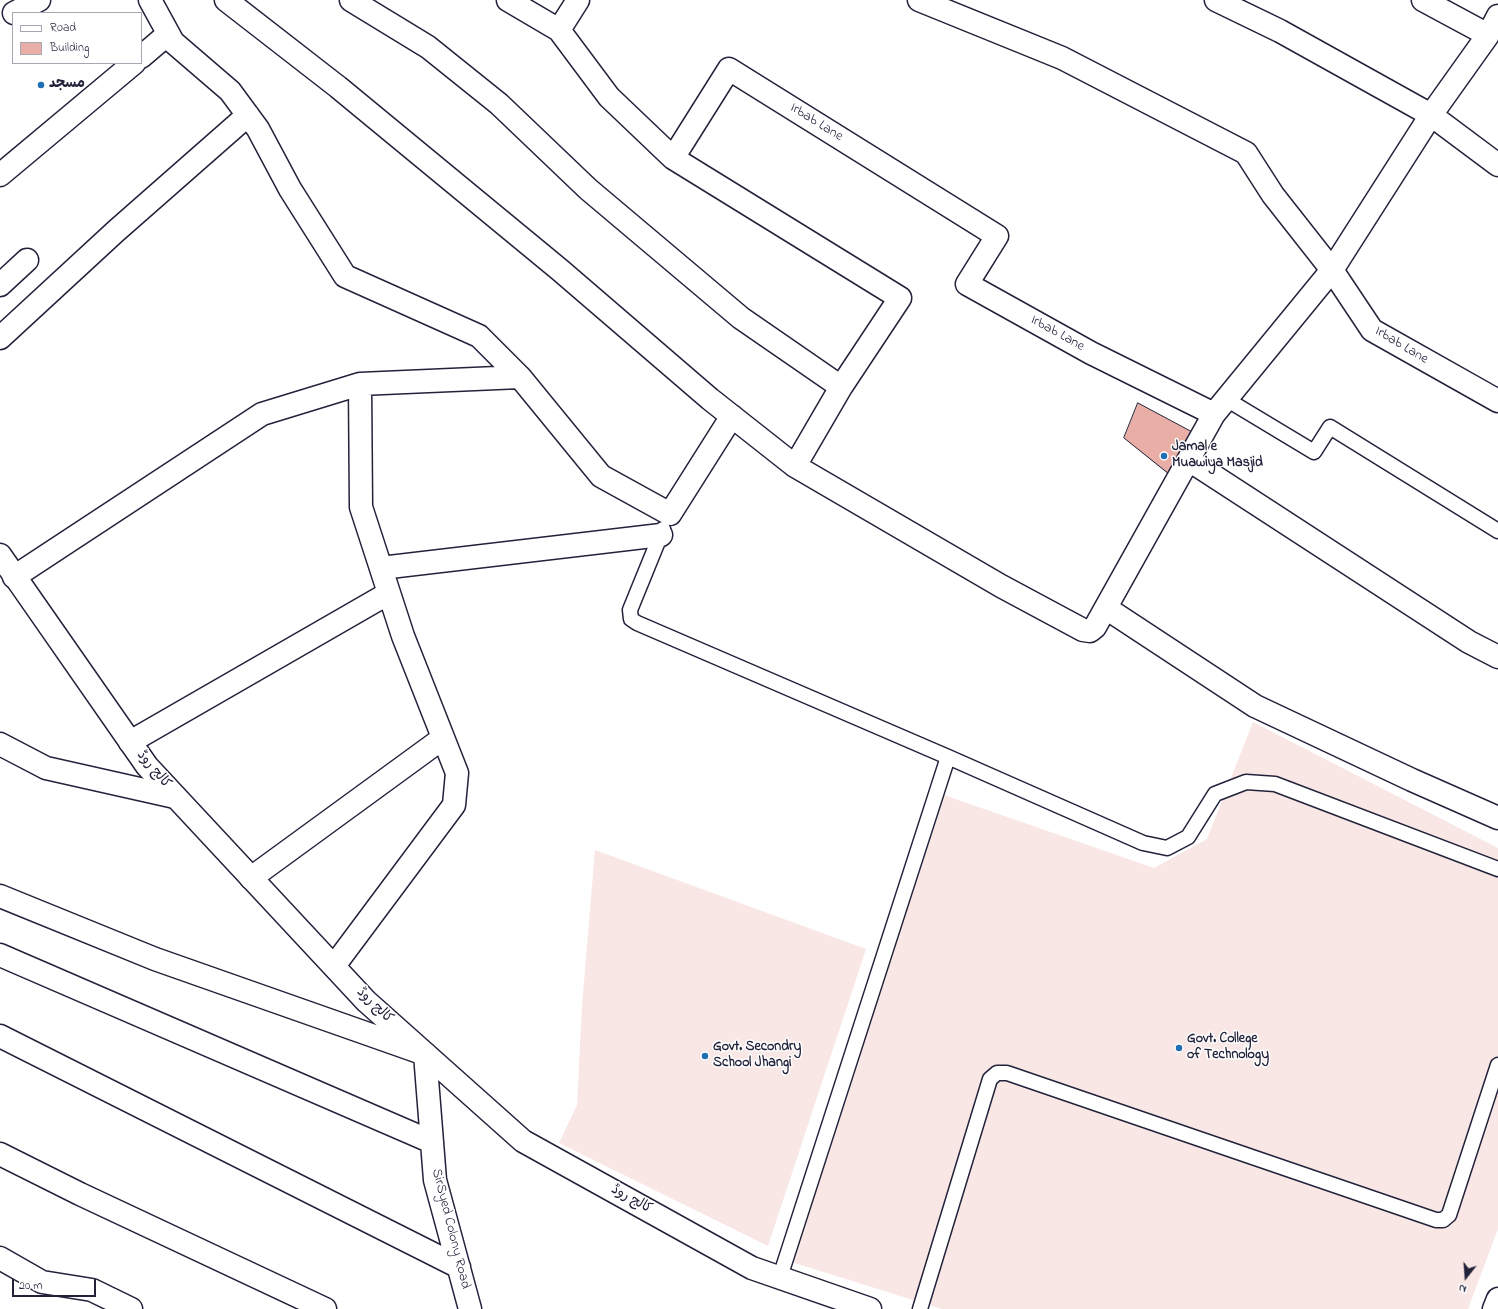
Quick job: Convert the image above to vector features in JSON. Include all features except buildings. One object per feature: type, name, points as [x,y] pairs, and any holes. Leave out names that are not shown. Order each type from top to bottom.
[{"type":"street","points":[[15,12],[39,0]]},
{"type":"street","points":[[150,0],[173,42],[230,91],[258,129],[290,189],[345,276],[479,336],[520,377],[601,476],[670,514],[732,416]]},
{"type":"street","points":[[226,0],[351,97],[560,270],[732,416],[795,466],[1001,586],[1083,630],[1090,631],[1095,627],[1188,460],[1220,407],[1332,270],[1431,115],[1495,32],[1423,0]]},
{"type":"street","points":[[350,0],[428,47],[499,104],[588,189],[742,318],[842,386]]},
{"type":"street","points":[[508,0],[559,30],[609,97],[673,158],[900,298],[842,386],[795,466]]},
{"type":"street","points":[[559,30],[578,0]]},
{"type":"street","name":"Irbab Lane","points":[[919,0],[1062,58],[1246,153],[1273,195],[1332,270],[1372,330],[1498,401]]},
{"type":"street","points":[[1216,0],[1280,31],[1431,115],[1498,165]]},
{"type":"street","points":[[0,21],[12,14]]},
{"type":"street","points":[[142,56],[168,34]]},
{"type":"street","points":[[0,175],[133,64]]},
{"type":"street","name":"Irbab Lane","points":[[673,158],[729,69],[997,236],[968,284],[1091,353],[1220,407]]},
{"type":"street","points":[[0,338],[116,231],[248,115]]},
{"type":"street","points":[[0,285],[27,260]]},
{"type":"street","points":[[14,577],[262,414],[360,384],[520,377]]},
{"type":"street","points":[[334,966],[454,805],[456,773],[403,636],[362,507],[360,384]]},
{"type":"street","points":[[1188,460],[1470,642],[1498,657]]},
{"type":"street","points":[[381,568],[661,535]]},
{"type":"street","name":"کالج روڈ","points":[[0,555],[147,766],[366,1001],[523,1141],[752,1268],[870,1309]]},
{"type":"street","points":[[130,742],[389,593]]},
{"type":"street","points":[[1106,608],[1255,706],[1412,780],[1498,818]]},
{"type":"street","points":[[251,878],[443,738]]},
{"type":"street","points":[[0,744],[46,768],[176,797]]},
{"type":"street","points":[[0,896],[155,959],[426,1054]]},
{"type":"street","points":[[0,955],[432,1142]]},
{"type":"street","points":[[0,1036],[459,1268]]},
{"type":"street","name":"SirSyed Colony Road","points":[[426,1054],[435,1180],[470,1309]]},
{"type":"street","points":[[0,1154],[80,1194],[324,1309]]},
{"type":"street","points":[[0,1258],[42,1282],[92,1290],[131,1309]]},
{"type":"street","points":[[1494,1309],[1498,1299]]},
{"type":"lane","points":[[1220,407],[1314,452],[1330,427],[1498,531]]},
{"type":"lane","points":[[670,514],[630,610],[630,619],[948,756],[1143,843],[1167,848],[1188,837],[1216,794],[1246,782],[1253,782],[1275,784],[1498,869]]},
{"type":"lane","points":[[780,1278],[948,756]]},
{"type":"lane","points":[[920,1309],[990,1079],[997,1072],[1007,1073],[1429,1217],[1444,1220],[1449,1215],[1498,1065]]},
{"type":"shaded area","name":"Govt. College of Technology","points":[[1253,722],[1498,848],[1498,1229],[1468,1309],[942,1309],[788,1261],[944,795],[1154,868],[1207,839]]},
{"type":"shaded area","name":"Govt. Secondry School Jhangi","points":[[595,850],[866,949],[768,1246],[559,1143],[577,1105],[582,1006]]},
{"type":"place","name":"مسجد","points":[[41,85]]},
{"type":"place","name":"Jamal e Muawiya Masjid","points":[[1164,456]]},
{"type":"place","name":"Govt. College of Technology","points":[[1179,1048]]},
{"type":"place","name":"Govt. Secondry School Jhangi","points":[[705,1056]]}]
